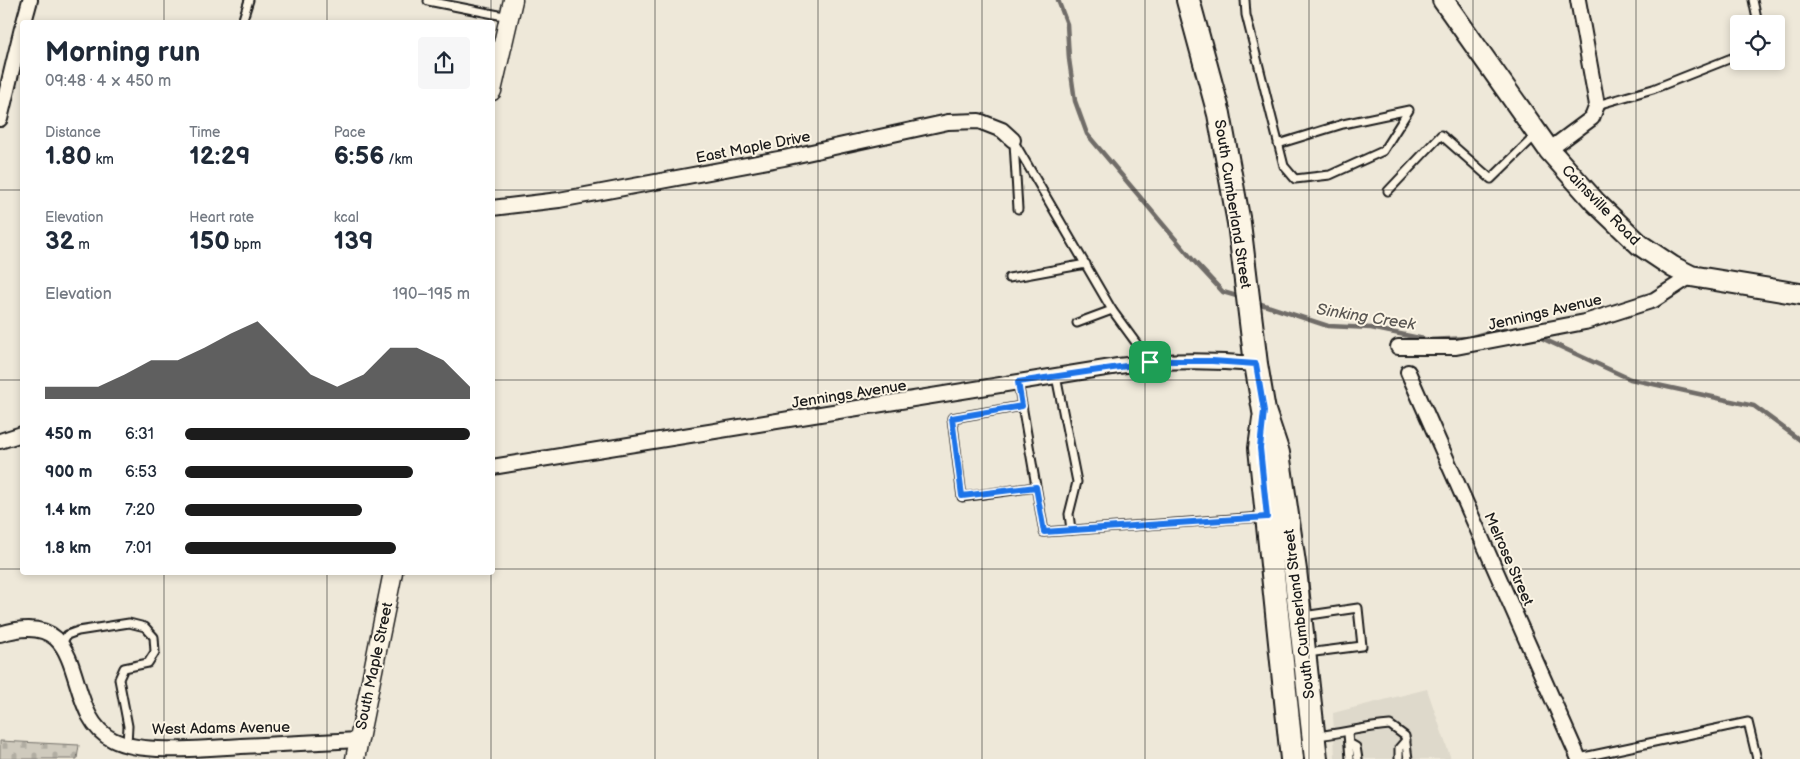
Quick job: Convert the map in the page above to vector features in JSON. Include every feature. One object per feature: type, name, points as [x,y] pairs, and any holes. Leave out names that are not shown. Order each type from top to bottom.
[{"type":"main road","name":"South Cumberland Street","points":[[1188,0],[1219,114],[1239,223],[1256,364],[1264,411],[1278,453],[1300,617],[1316,759]]},
{"type":"main road","name":"Cainsville Road","points":[[1443,0],[1549,150],[1595,202],[1640,246],[1691,276],[1800,294]]},
{"type":"main road","name":"South Cumberland Street","points":[[1264,411],[1260,448],[1292,759]]},
{"type":"street","points":[[25,20],[30,0]]},
{"type":"street","points":[[1549,150],[1592,118],[1597,105],[1578,0]]},
{"type":"street","points":[[495,78],[511,8]]},
{"type":"street","points":[[0,119],[20,36]]},
{"type":"street","name":"East Maple Drive","points":[[495,208],[559,200],[784,158],[948,122],[979,121],[1002,130],[1014,140]]},
{"type":"street","name":"Jennings Avenue","points":[[1398,347],[1456,348],[1585,322],[1654,300],[1691,276]]},
{"type":"street","name":"Jennings Avenue","points":[[495,467],[1150,362],[1212,361],[1256,364]]},
{"type":"street","name":"Melrose Street","points":[[1408,372],[1579,759]]},
{"type":"street","points":[[0,441],[20,435]]},
{"type":"street","name":"South Maple Street","points":[[355,759],[392,575]]},
{"type":"street","name":"West Adams Avenue","points":[[0,634],[18,629],[33,629],[45,632],[61,645],[70,656],[83,703],[95,726],[114,740],[127,744],[175,749],[358,740]]},
{"type":"lane","points":[[243,20],[250,0]]},
{"type":"lane","points":[[1245,0],[1246,15],[1278,144],[1284,166],[1295,179],[1330,175],[1383,151],[1409,110],[1343,124],[1278,144]]},
{"type":"lane","points":[[1753,0],[1756,15]]},
{"type":"lane","points":[[428,1],[511,8]]},
{"type":"lane","points":[[1597,105],[1653,89],[1730,59]]},
{"type":"lane","points":[[1388,191],[1441,135],[1492,179],[1537,134]]},
{"type":"lane","points":[[1014,140],[1018,209]]},
{"type":"lane","points":[[1014,140],[1112,310],[1150,362]]},
{"type":"lane","points":[[1009,278],[1086,264]]},
{"type":"lane","points":[[1077,323],[1112,310]]},
{"type":"lane","points":[[1056,376],[1077,482],[1069,514],[1071,530]]},
{"type":"lane","points":[[1018,382],[1044,532],[1267,517]]},
{"type":"lane","points":[[1022,406],[952,418],[962,496],[1036,487]]},
{"type":"lane","points":[[1300,617],[1358,608],[1362,646],[1304,653]]},
{"type":"lane","points":[[61,645],[68,635],[129,623],[145,627],[154,637],[155,652],[148,663],[124,668],[119,679],[128,726],[127,744]]},
{"type":"lane","points":[[1579,759],[1748,722],[1757,759]]},
{"type":"lane","points":[[1314,736],[1348,733],[1361,727],[1390,725],[1405,736],[1408,759]]},
{"type":"lane","points":[[1348,733],[1350,759]]},
{"type":"lane","points":[[1400,759],[1399,748],[1406,740]]},
{"type":"lane","points":[[1349,743],[1356,747],[1358,759]]},
{"type":"shaded area","points":[[1427,689],[1451,759],[1335,759],[1333,713]]},
{"type":"green space","points":[[0,741],[79,745],[77,759],[0,759]]},
{"type":"waterway","name":"Sinking Creek","points":[[1058,0],[1067,24],[1069,59],[1075,101],[1087,134],[1193,260],[1223,292],[1240,297]]},
{"type":"waterway","name":"Sinking Creek","points":[[1255,302],[1328,326],[1371,328],[1429,340],[1469,338],[1499,329],[1510,331]]},
{"type":"waterway","name":"Sinking Creek","points":[[1537,336],[1630,379],[1754,406],[1800,440]]},
{"type":"route","points":[[1212,361],[1256,364],[1264,411],[1260,448],[1267,517],[1044,532],[1036,487],[962,496],[952,418],[1022,406],[1018,382],[1150,362],[1212,361]]}]
